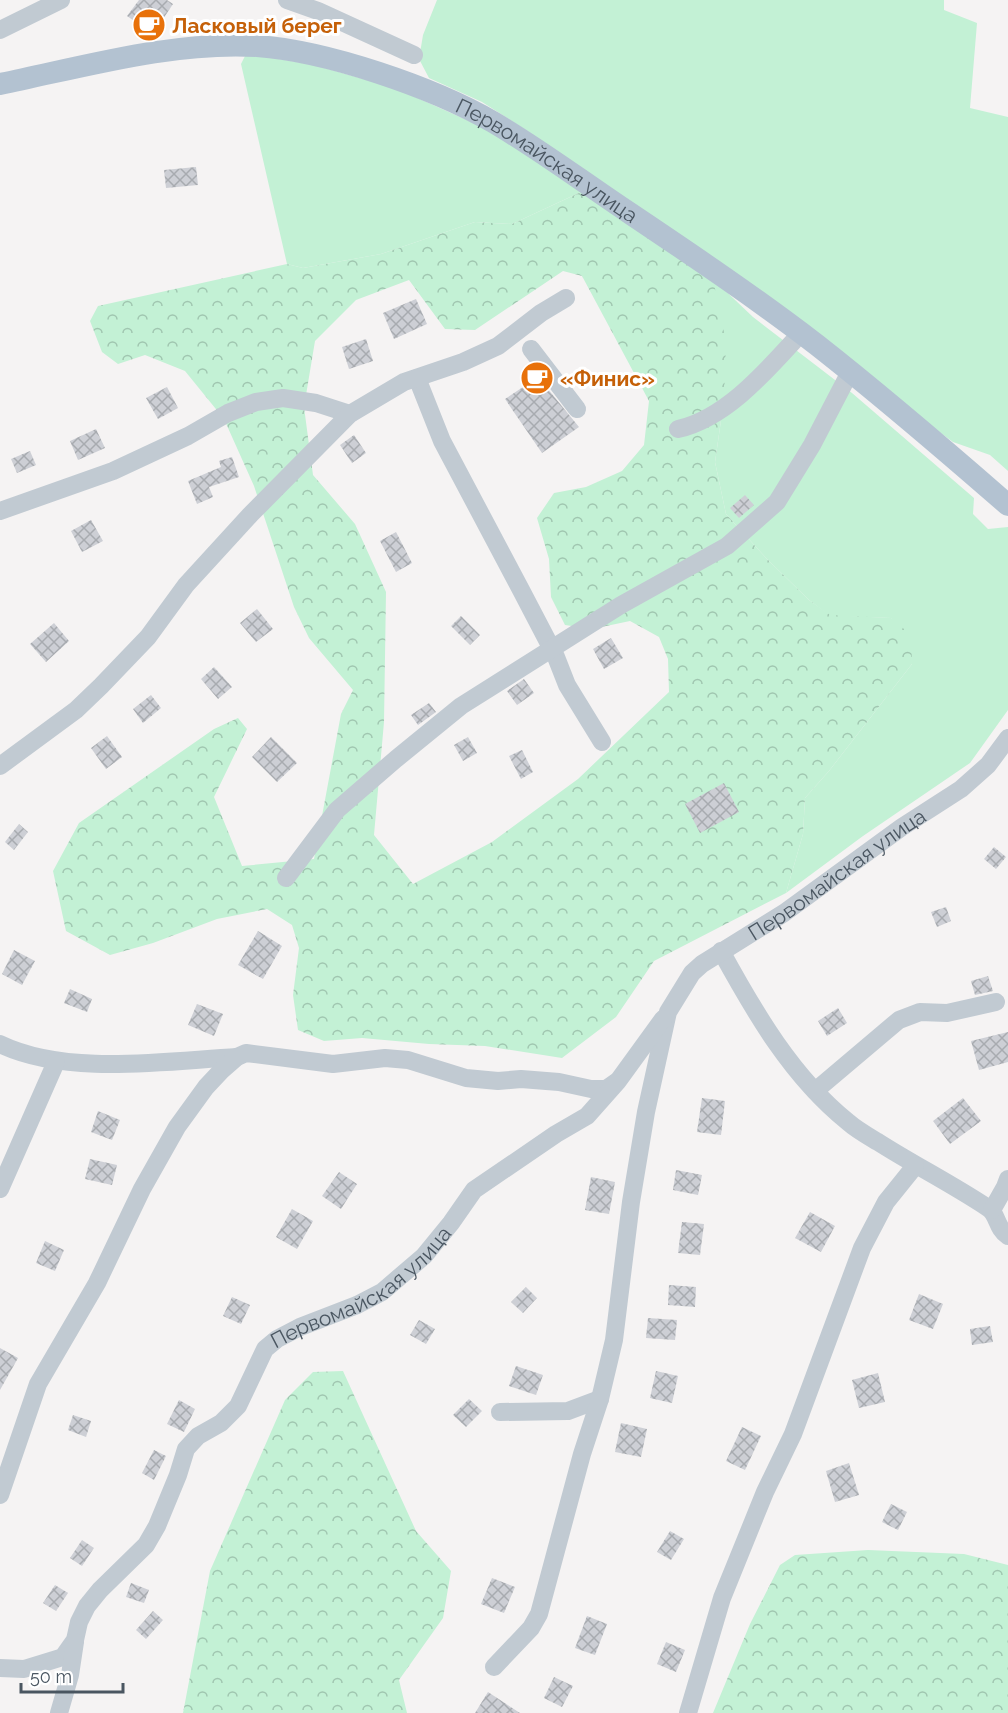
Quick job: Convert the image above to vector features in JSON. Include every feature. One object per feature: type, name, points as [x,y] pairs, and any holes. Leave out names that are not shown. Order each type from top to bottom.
[{"type":"main road","name":"Первомайская улица","points":[[0,84],[156,52],[232,45],[284,50],[319,57],[370,71],[441,97],[494,122],[651,227],[801,333],[1008,505]]},
{"type":"street","points":[[0,30],[61,0]]},
{"type":"street","points":[[287,0],[329,16],[414,55]]},
{"type":"street","points":[[0,766],[76,710],[148,638],[186,585],[251,514],[350,414],[404,382],[463,362],[498,346],[541,313],[566,298]]},
{"type":"street","points":[[678,429],[694,426],[748,390],[801,333]]},
{"type":"street","points":[[531,349],[577,409]]},
{"type":"street","points":[[286,878],[337,810],[461,706],[621,605],[727,546],[777,502],[812,446],[850,372]]},
{"type":"street","points":[[417,378],[442,441],[552,650],[567,685],[602,742]]},
{"type":"street","points":[[0,511],[113,471],[188,436],[228,413],[256,402],[283,398],[316,403],[350,414]]},
{"type":"street","name":"Первомайская улица","points":[[0,1668],[24,1669],[63,1657],[75,1640],[79,1622],[87,1606],[147,1545],[178,1475],[186,1449],[198,1436],[220,1423],[238,1406],[265,1349],[277,1339],[300,1327],[357,1305],[382,1292],[424,1256],[474,1190],[556,1134],[587,1116],[618,1081],[668,1012],[692,973],[721,951],[784,913],[902,827],[961,789],[988,765],[1008,738]]},
{"type":"street","points":[[721,951],[753,1010],[815,1091],[849,1123],[915,1166],[938,1177],[992,1210],[1001,1232],[1008,1236]]},
{"type":"street","points":[[815,1091],[899,1020],[920,1012],[947,1013],[996,1002]]},
{"type":"street","name":"Первомайская улица","points":[[494,1666],[531,1628],[539,1614],[582,1454],[600,1399],[614,1340],[627,1230],[646,1112],[668,1012]]},
{"type":"street","points":[[0,1044],[56,1062],[122,1063],[237,1057]]},
{"type":"street","points":[[0,1495],[38,1384],[97,1283],[142,1189],[177,1127],[206,1087],[237,1057],[246,1053],[333,1064],[385,1058],[408,1060],[466,1078],[559,1082],[591,1089],[606,1089],[618,1081]]},
{"type":"street","points":[[0,1189],[56,1062]]},
{"type":"street","points":[[688,1713],[722,1598],[765,1492],[793,1434],[862,1248],[886,1202],[915,1166]]},
{"type":"street","points":[[992,1210],[1008,1179]]},
{"type":"street","points":[[500,1412],[568,1411],[600,1399]]},
{"type":"street","points":[[59,1713],[70,1675],[75,1640]]},
{"type":"green space","points":[[437,0],[944,0],[944,10],[977,23],[970,108],[1008,117],[1008,471],[990,455],[953,442],[529,132],[482,102],[429,78],[419,59],[423,35]]},
{"type":"green space","points":[[255,55],[314,65],[395,88],[496,133],[581,192],[512,224],[475,222],[381,254],[303,268],[287,264],[241,64],[245,56]]},
{"type":"green space","points":[[581,192],[713,279],[726,342],[724,399],[715,462],[726,514],[809,600],[830,615],[891,618],[911,635],[912,664],[829,771],[805,798],[803,834],[786,893],[654,961],[616,1017],[562,1058],[485,1046],[362,1038],[324,1041],[298,1030],[293,995],[299,948],[292,925],[267,909],[217,919],[153,943],[110,955],[66,931],[53,871],[79,823],[214,729],[238,718],[247,729],[214,797],[242,866],[314,859],[341,714],[353,690],[309,638],[294,607],[254,486],[224,419],[185,371],[145,355],[118,364],[102,352],[90,321],[98,306],[287,264],[303,268],[381,254],[475,222],[512,224]],"holes":[[[563,271],[582,276],[649,401],[644,445],[622,471],[586,487],[554,493],[537,518],[549,559],[551,597],[565,625],[592,629],[630,621],[659,637],[668,659],[669,692],[578,779],[492,842],[413,884],[374,835],[384,722],[386,592],[355,524],[313,475],[304,407],[315,341],[356,300],[409,280],[445,329],[475,330]]]},
{"type":"green space","points":[[713,279],[753,317],[852,393],[974,498],[973,514],[988,529],[1008,527],[1008,710],[970,763],[863,836],[786,893],[803,834],[805,798],[829,771],[912,664],[891,618],[830,616],[809,600],[767,559],[726,514],[715,462],[724,399]]},
{"type":"green space","points":[[343,1371],[416,1531],[451,1571],[443,1618],[399,1680],[407,1713],[183,1713],[210,1571],[285,1400],[313,1372]]},
{"type":"green space","points":[[868,1550],[964,1554],[1008,1565],[1008,1713],[713,1713],[750,1624],[780,1565],[795,1555]]},
{"type":"building","name":"Ласковый берег","points":[[139,0],[167,0],[173,4],[153,34],[127,16]]},
{"type":"building","points":[[196,167],[198,185],[166,188],[164,170]]},
{"type":"building","points":[[416,299],[427,324],[394,339],[383,313]]},
{"type":"building","points":[[366,339],[373,361],[349,369],[342,347]]},
{"type":"building","points":[[538,377],[579,427],[542,453],[505,399]]},
{"type":"building","points":[[167,387],[178,408],[158,419],[146,398]]},
{"type":"building","points":[[96,429],[105,448],[78,460],[70,441]]},
{"type":"building","points":[[354,435],[366,453],[352,463],[340,445]]},
{"type":"building","points":[[30,451],[36,465],[17,473],[11,459]]},
{"type":"building","points":[[232,457],[239,477],[209,487],[213,497],[197,504],[188,481],[221,467],[219,461]]},
{"type":"building","points":[[745,495],[754,505],[739,518],[730,508]]},
{"type":"building","points":[[91,520],[103,541],[82,552],[71,531]]},
{"type":"building","points":[[396,532],[412,563],[396,572],[380,541]]},
{"type":"building","points":[[257,609],[273,629],[256,642],[240,623]]},
{"type":"building","points":[[461,616],[480,635],[470,645],[451,626]]},
{"type":"building","points":[[54,623],[69,641],[46,662],[30,644]]},
{"type":"building","points":[[611,638],[623,658],[604,669],[593,649]]},
{"type":"building","points":[[214,667],[232,687],[218,699],[201,679]]},
{"type":"building","points":[[524,679],[534,693],[517,705],[507,691]]},
{"type":"building","points":[[151,695],[161,708],[143,723],[133,709]]},
{"type":"building","points":[[429,703],[436,712],[418,725],[411,715]]},
{"type":"building","points":[[107,736],[122,757],[106,769],[91,748]]},
{"type":"building","points":[[271,737],[297,763],[277,782],[252,757]]},
{"type":"building","points":[[468,737],[477,753],[463,761],[454,745]]},
{"type":"building","points":[[522,750],[533,772],[521,779],[509,756]]},
{"type":"building","points":[[724,783],[739,812],[700,833],[685,804]]},
{"type":"building","points":[[19,824],[28,832],[14,850],[5,842]]},
{"type":"building","points":[[994,847],[1006,857],[996,869],[984,859]]},
{"type":"building","points":[[946,907],[951,921],[937,927],[931,912]]},
{"type":"building","points":[[258,931],[282,946],[263,979],[238,965]]},
{"type":"building","points":[[14,950],[35,961],[22,985],[2,974]]},
{"type":"building","points":[[988,976],[993,991],[975,995],[971,981]]},
{"type":"building","points":[[70,989],[92,999],[87,1012],[64,1003]]},
{"type":"building","points":[[197,1004],[223,1014],[214,1036],[188,1025]]},
{"type":"building","points":[[838,1008],[847,1023],[827,1036],[818,1021]]},
{"type":"building","points":[[1008,1032],[1008,1062],[979,1070],[971,1041]]},
{"type":"building","points":[[702,1098],[725,1101],[721,1135],[697,1132]]},
{"type":"building","points":[[963,1098],[981,1121],[950,1144],[933,1121]]},
{"type":"building","points":[[98,1111],[120,1120],[112,1140],[91,1132]]},
{"type":"building","points":[[90,1159],[117,1165],[112,1185],[85,1179]]},
{"type":"building","points":[[676,1170],[702,1175],[698,1195],[673,1190]]},
{"type":"building","points":[[339,1172],[357,1184],[341,1209],[322,1196]]},
{"type":"building","points":[[591,1177],[615,1182],[609,1214],[585,1210]]},
{"type":"building","points":[[292,1209],[313,1221],[297,1249],[276,1237]]},
{"type":"building","points":[[810,1212],[835,1226],[821,1252],[795,1238]]},
{"type":"building","points":[[682,1222],[704,1224],[700,1255],[678,1253]]},
{"type":"building","points":[[45,1241],[64,1250],[55,1271],[36,1263]]},
{"type":"building","points":[[669,1285],[696,1287],[695,1307],[668,1305]]},
{"type":"building","points":[[526,1287],[537,1298],[523,1313],[511,1302]]},
{"type":"building","points":[[919,1294],[943,1304],[933,1329],[909,1320]]},
{"type":"building","points":[[232,1297],[250,1305],[241,1324],[223,1316]]},
{"type":"building","points":[[648,1318],[677,1320],[675,1340],[646,1338]]},
{"type":"building","points":[[419,1320],[435,1329],[426,1344],[410,1335]]},
{"type":"building","points":[[990,1326],[993,1342],[972,1345],[970,1329]]},
{"type":"building","points":[[0,1348],[18,1358],[0,1390]]},
{"type":"building","points":[[516,1366],[543,1375],[536,1395],[509,1386]]},
{"type":"building","points":[[656,1371],[678,1376],[672,1403],[650,1398]]},
{"type":"building","points":[[878,1373],[885,1402],[859,1408],[852,1380]]},
{"type":"building","points":[[469,1399],[482,1411],[466,1427],[453,1415]]},
{"type":"building","points":[[179,1400],[195,1409],[184,1432],[167,1424]]},
{"type":"building","points":[[73,1415],[91,1421],[86,1437],[68,1430]]},
{"type":"building","points":[[621,1423],[647,1429],[641,1457],[615,1452]]},
{"type":"building","points":[[742,1427],[761,1436],[745,1470],[726,1461]]},
{"type":"building","points":[[154,1450],[166,1456],[154,1480],[142,1473]]},
{"type":"building","points":[[849,1463],[859,1495],[835,1502],[826,1471]]},
{"type":"building","points":[[891,1504],[907,1512],[898,1530],[882,1522]]},
{"type":"building","points":[[670,1531],[684,1539],[671,1560],[657,1552]]},
{"type":"building","points":[[82,1540],[94,1548],[82,1566],[70,1558]]},
{"type":"building","points":[[492,1578],[515,1587],[504,1613],[481,1604]]},
{"type":"building","points":[[131,1583],[149,1590],[144,1603],[126,1597]]},
{"type":"building","points":[[55,1585],[68,1593],[56,1611],[43,1603]]},
{"type":"building","points":[[153,1611],[163,1620],[146,1639],[136,1630]]},
{"type":"building","points":[[587,1616],[607,1624],[595,1655],[575,1648]]},
{"type":"building","points":[[666,1642],[685,1650],[676,1672],[657,1664]]},
{"type":"building","points":[[554,1677],[573,1686],[562,1707],[544,1698]]},
{"type":"building","points":[[488,1692],[520,1713],[475,1713]]},
{"type":"place","name":"Ласковый берег","points":[[149,25]]},
{"type":"place","name":"«Финис»","points":[[537,378]]}]
